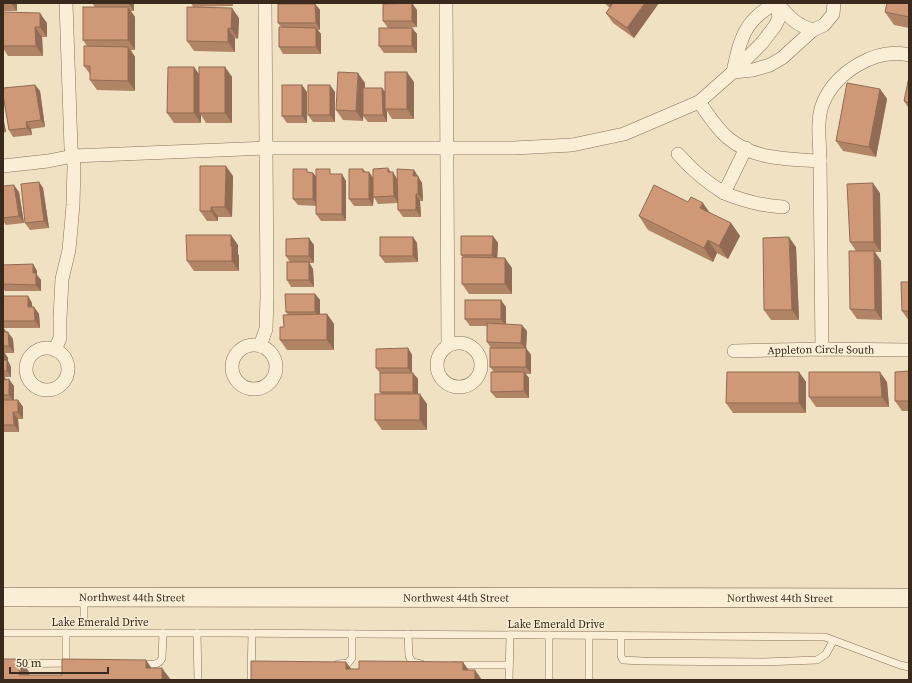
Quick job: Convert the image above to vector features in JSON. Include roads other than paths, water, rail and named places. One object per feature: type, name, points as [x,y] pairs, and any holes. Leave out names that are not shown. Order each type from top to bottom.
[{"type":"street","points":[[56,350],[60,338],[62,279],[69,250],[73,205],[74,166],[71,144],[66,3]]},
{"type":"street","points":[[260,346],[266,329],[265,3]]},
{"type":"street","points":[[446,3],[448,345]]},
{"type":"street","points":[[3,166],[48,161],[73,156],[266,148],[514,148],[572,145],[624,134],[699,102],[733,72],[762,43],[779,18],[777,3]]},
{"type":"street","points":[[777,3],[789,17],[802,26],[813,30]]},
{"type":"street","points":[[733,72],[740,42],[749,24],[767,8],[777,3]]},
{"type":"street","points":[[733,72],[753,70],[770,65],[782,58],[813,30],[824,25],[833,14],[834,3]]},
{"type":"street","points":[[822,350],[820,118],[823,103],[834,84],[850,70],[875,56],[902,53],[909,55]]},
{"type":"street","points":[[699,102],[714,124],[728,139],[752,152],[777,158],[820,161]]},
{"type":"street","points":[[724,193],[746,148]]},
{"type":"street","points":[[678,154],[688,166],[707,182],[724,193],[764,206],[783,207]]},
{"type":"street","name":"Appleton Circle South","points":[[734,351],[909,350]]},
{"type":"street","name":"Northwest 44th Street","points":[[3,597],[909,598]]},
{"type":"lane","points":[[84,598],[84,620]]},
{"type":"lane","name":"Lake Emerald Drive","points":[[3,633],[252,633],[825,638],[909,667]]},
{"type":"lane","points":[[66,633],[66,663]]},
{"type":"lane","points":[[135,664],[158,664],[161,662],[162,633]]},
{"type":"lane","points":[[197,633],[198,680]]},
{"type":"lane","points":[[251,680],[256,665],[252,633]]},
{"type":"lane","points":[[333,664],[348,663],[352,658],[352,634]]},
{"type":"lane","points":[[408,634],[409,656],[412,662],[426,665]]},
{"type":"lane","points":[[508,680],[510,635]]},
{"type":"lane","points":[[549,635],[549,680]]},
{"type":"lane","points":[[589,636],[589,680]]},
{"type":"lane","points":[[621,636],[621,656],[623,660],[642,661],[764,662],[817,660],[826,654],[833,641]]},
{"type":"lane","points":[[3,664],[81,663]]},
{"type":"lane","points":[[449,665],[509,665]]}]
